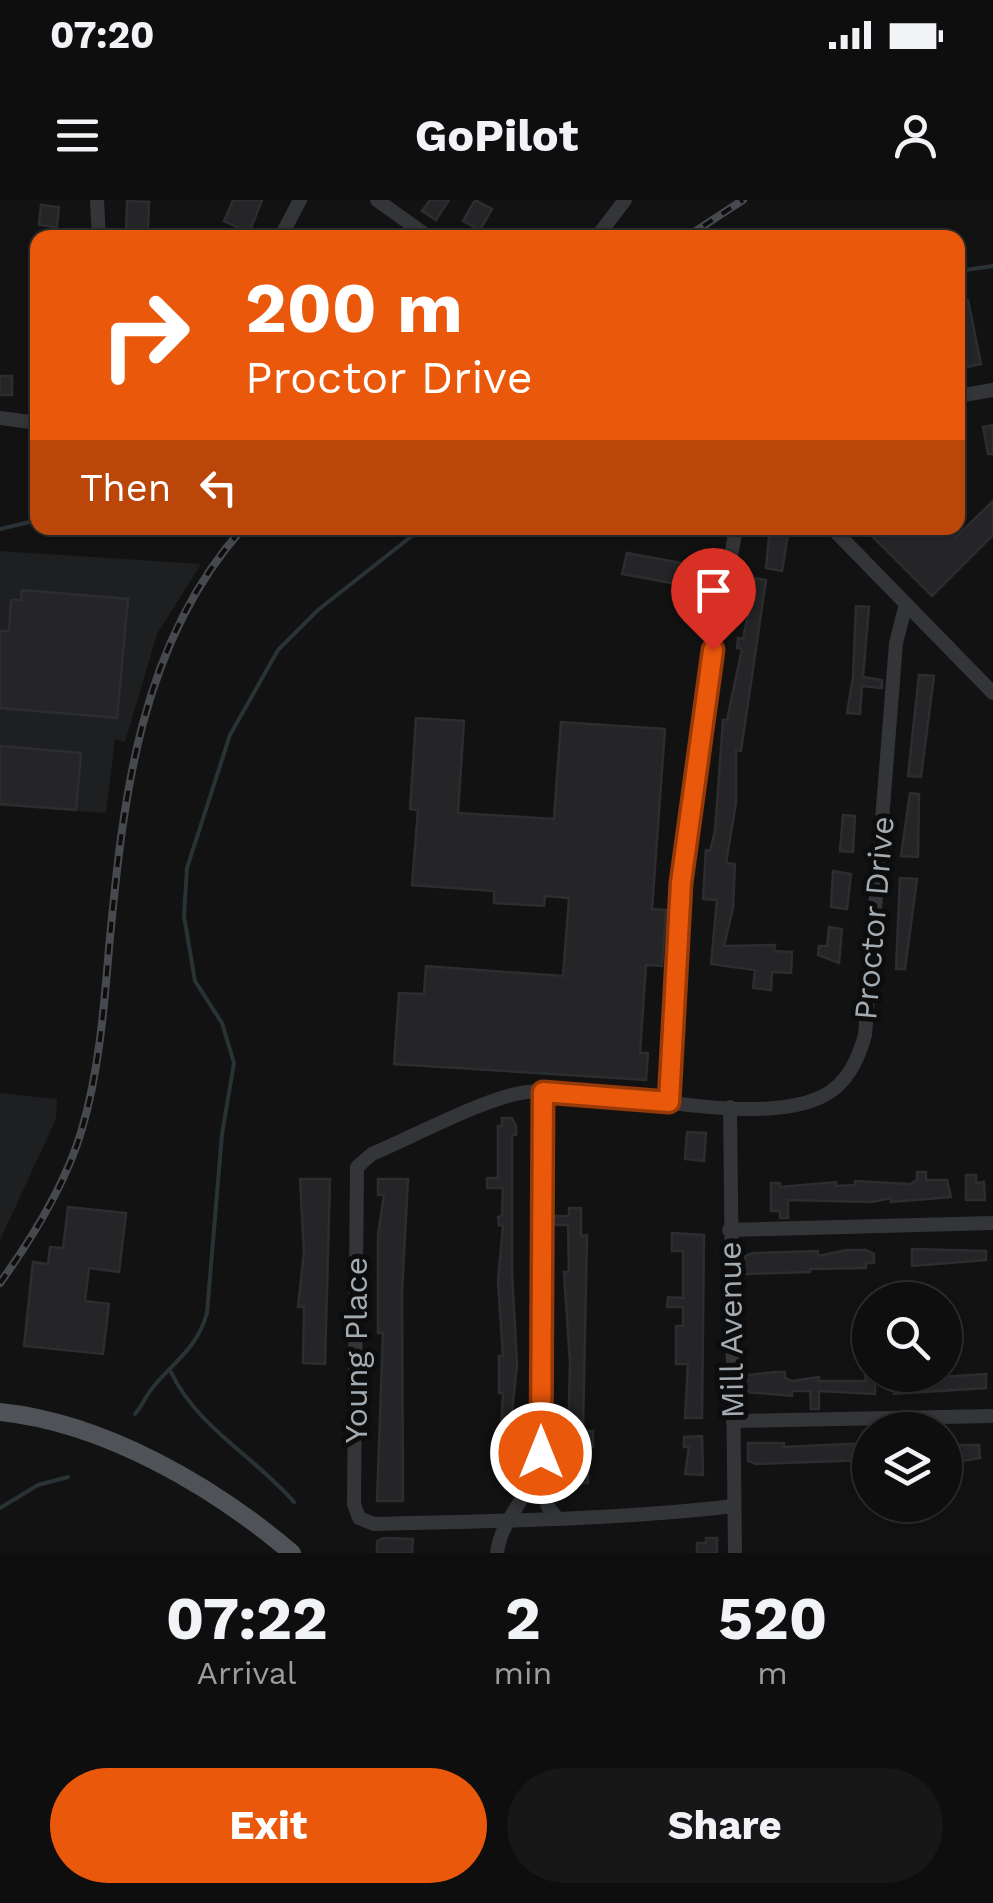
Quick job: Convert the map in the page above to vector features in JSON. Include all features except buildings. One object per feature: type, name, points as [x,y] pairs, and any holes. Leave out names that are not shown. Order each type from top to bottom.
[{"type":"main road","points":[[0,1412],[82,1432],[137,1454],[213,1495],[280,1549]]},
{"type":"street","points":[[96,200],[98,230]]},
{"type":"street","points":[[284,230],[300,200]]},
{"type":"street","points":[[377,200],[419,230]]},
{"type":"street","points":[[602,230],[625,200]]},
{"type":"street","points":[[965,395],[993,390]]},
{"type":"street","points":[[0,418],[30,423]]},
{"type":"street","points":[[669,1102],[681,883],[712,657],[735,535]]},
{"type":"street","points":[[839,535],[993,694]]},
{"type":"street","name":"Proctor Drive","points":[[358,1165],[372,1154],[514,1095],[543,1092],[730,1107],[774,1106],[822,1096],[852,1069],[861,1050],[896,643],[906,604]]},
{"type":"street","points":[[543,1092],[538,1472],[548,1506],[558,1519]]},
{"type":"street","name":"Mill Avenue","points":[[730,1107],[735,1553]]},
{"type":"street","name":"Young Place","points":[[358,1165],[354,1504],[359,1518],[374,1524],[510,1521]]},
{"type":"street","points":[[729,1230],[993,1223]]},
{"type":"street","points":[[734,1421],[993,1416]]},
{"type":"street","points":[[496,1553],[538,1472]]},
{"type":"street","points":[[510,1521],[650,1516],[734,1506]]},
{"type":"shaded area","points":[[0,551],[201,564],[157,634],[125,742],[115,739],[106,813],[0,806]]},
{"type":"shaded area","points":[[0,1093],[57,1099],[56,1119],[0,1240]]},
{"type":"waterway","points":[[965,270],[993,266]]},
{"type":"waterway","points":[[0,529],[30,522]]},
{"type":"waterway","points":[[135,1414],[154,1386],[192,1345],[207,1313],[222,1134],[234,1063],[222,1023],[195,981],[184,916],[187,868],[230,735],[278,650],[318,610],[413,535]]},
{"type":"waterway","points":[[171,1372],[195,1409],[294,1502]]},
{"type":"waterway","points":[[0,1508],[38,1485],[68,1477]]},
{"type":"railway","points":[[697,230],[743,200]]},
{"type":"railway","points":[[0,1283],[58,1190],[88,1107],[100,1039],[121,836],[142,726],[180,622],[208,573],[238,535]]},
{"type":"route","points":[[541,1453],[543,1092],[669,1102],[681,883],[713,650]]}]
